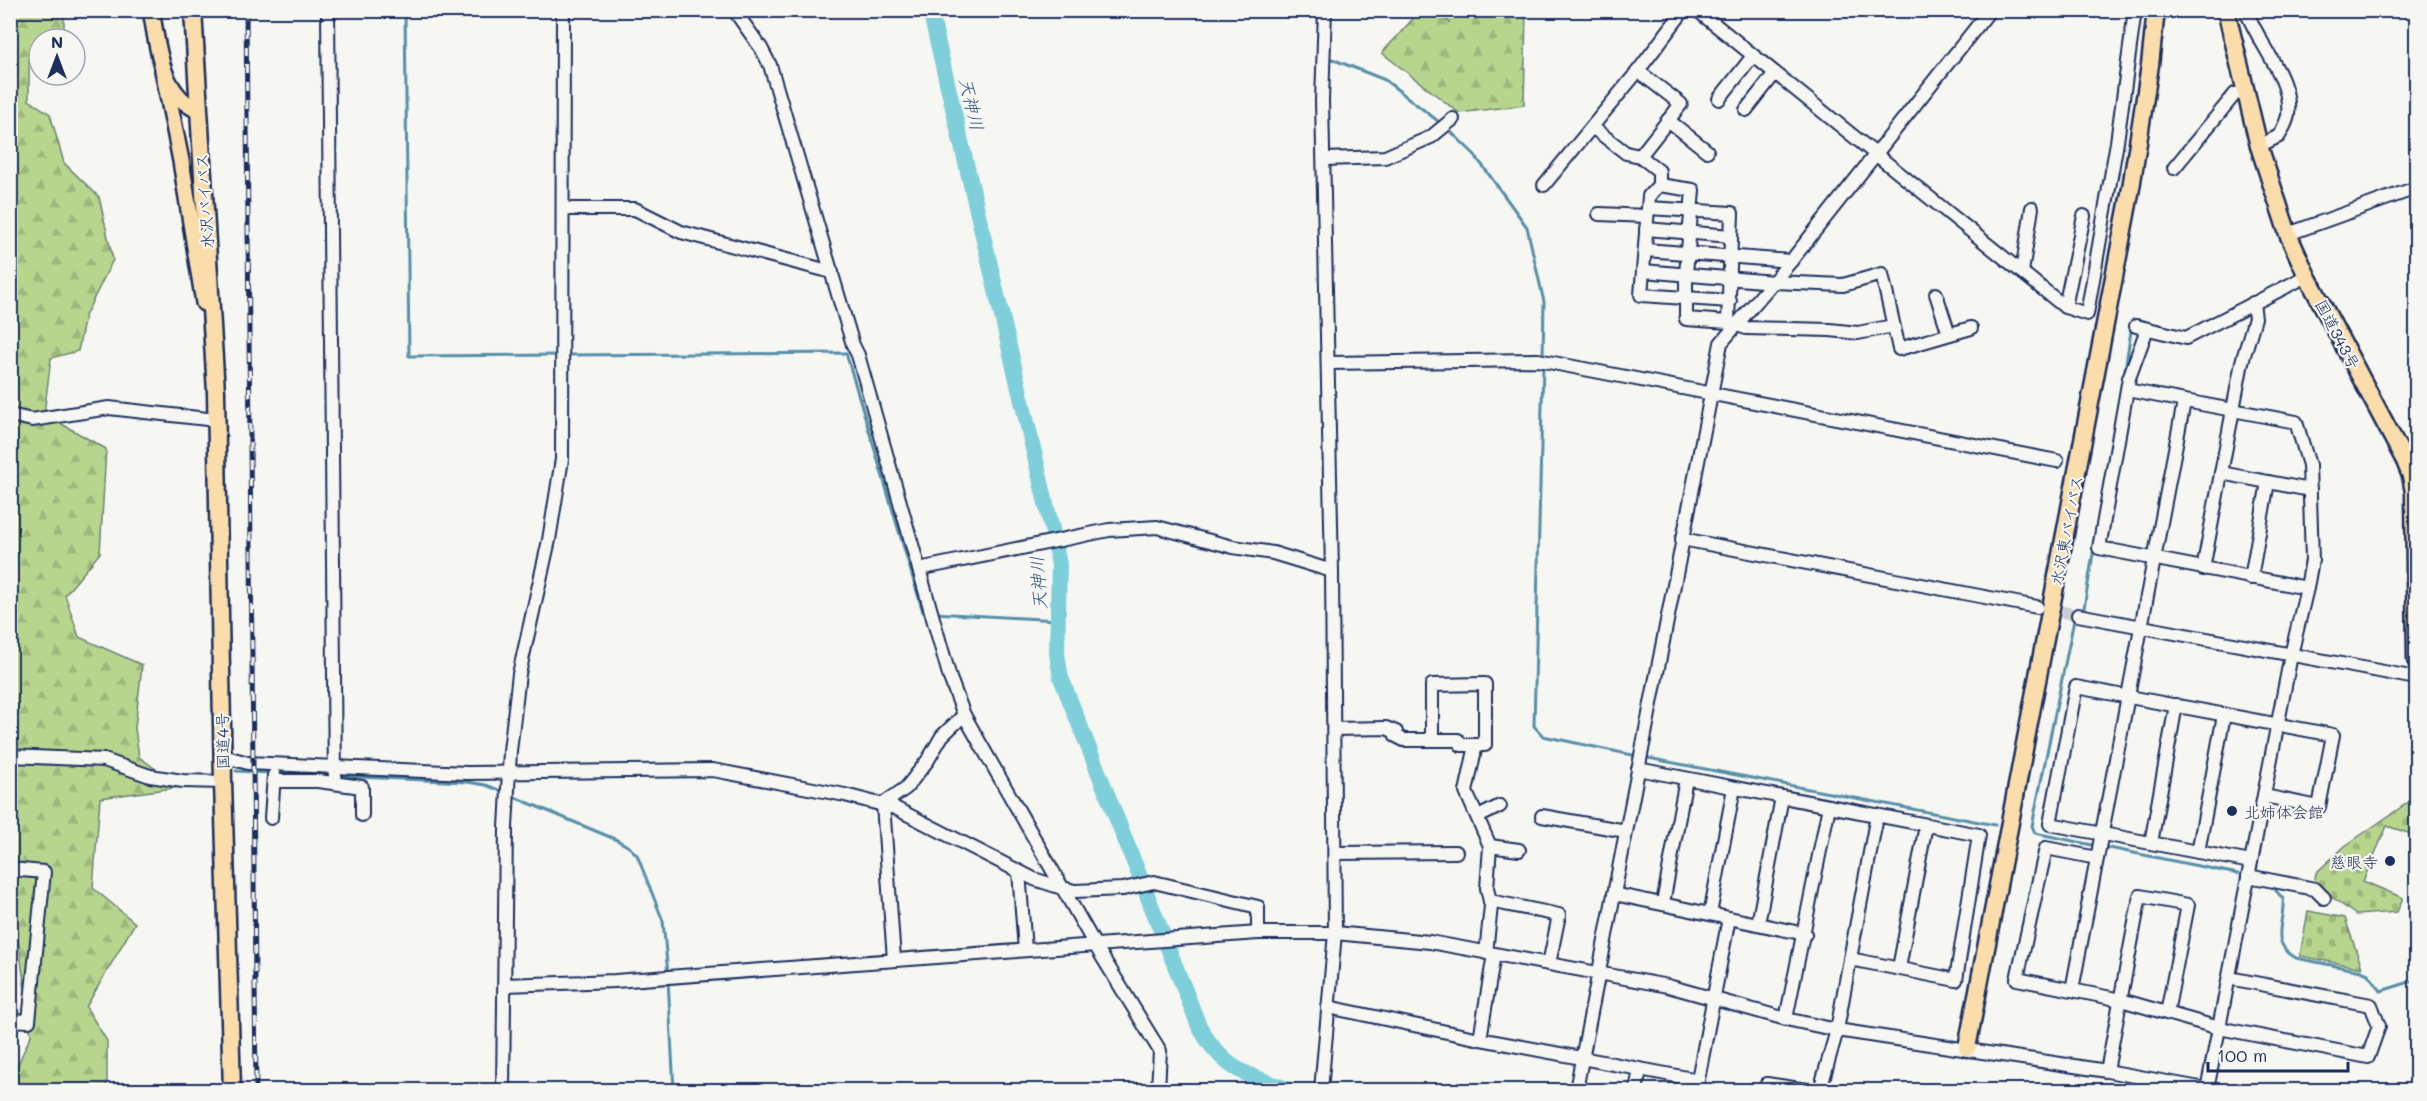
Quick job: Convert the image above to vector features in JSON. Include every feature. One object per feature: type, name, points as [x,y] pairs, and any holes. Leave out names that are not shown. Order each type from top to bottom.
[{"type":"highway","name":"水沢バイパス","points":[[193,10],[216,392]]},
{"type":"highway","name":"水沢東バイパス","points":[[1967,1048],[2131,188],[2156,10]]},
{"type":"highway","name":"国道343号","points":[[2226,10],[2259,146],[2288,234],[2307,276],[2414,477],[2416,660]]},
{"type":"highway","name":"国道4号","points":[[216,392],[223,782],[232,1090]]},
{"type":"main road","points":[[151,10],[190,215],[216,392]]},
{"type":"main road","points":[[163,70],[173,90],[186,105],[198,110]]},
{"type":"street","points":[[328,10],[336,774]]},
{"type":"street","points":[[503,1090],[508,773],[519,674],[549,540],[562,459],[563,10]]},
{"type":"street","points":[[734,10],[770,64],[861,366],[950,678],[964,715],[1095,945],[1160,1051],[1158,1090]]},
{"type":"street","points":[[1321,1090],[1335,933],[1329,363],[1322,101],[1325,10]]},
{"type":"street","points":[[1544,185],[1684,10]]},
{"type":"street","points":[[1697,10],[2065,307],[2087,314],[2117,142],[2135,10]]},
{"type":"street","points":[[1576,1090],[1721,343],[1732,323],[1774,282],[1990,10]]},
{"type":"street","points":[[2246,10],[2253,28],[2281,76],[2288,97],[2288,117],[2279,136],[2259,146]]},
{"type":"street","points":[[1719,99],[1753,56]]},
{"type":"street","points":[[1638,70],[1681,104],[1640,156]]},
{"type":"street","points":[[1746,110],[1775,74]]},
{"type":"street","points":[[2175,168],[2235,94],[2246,93]]},
{"type":"street","points":[[1324,159],[1385,156],[1431,137],[1453,119]]},
{"type":"street","points":[[1668,120],[1707,151]]},
{"type":"street","points":[[1592,127],[1626,153],[1640,156],[1659,171],[1659,185],[1649,196],[1641,295],[1730,301]]},
{"type":"street","points":[[1659,185],[1693,190],[1686,274],[1686,319],[1732,323],[1746,328],[1858,333],[1893,326]]},
{"type":"street","points":[[2288,234],[2416,188]]},
{"type":"street","points":[[2022,272],[2032,208]]},
{"type":"street","points":[[564,209],[634,209],[681,232],[832,272]]},
{"type":"street","points":[[1599,213],[1732,213],[1729,277],[1732,323]]},
{"type":"street","points":[[2065,307],[2084,216]]},
{"type":"street","points":[[1646,229],[1731,236]]},
{"type":"street","points":[[1645,250],[1791,261]]},
{"type":"street","points":[[1643,271],[1774,282],[1843,285],[1882,274],[1899,349],[1971,328]]},
{"type":"street","points":[[2307,276],[2186,338],[2141,328],[2129,378],[2099,548],[2307,588]]},
{"type":"street","points":[[1936,294],[1948,334]]},
{"type":"street","points":[[2203,568],[2242,362],[2256,318],[2253,303]]},
{"type":"street","points":[[1329,363],[1543,361],[2057,461]]},
{"type":"street","points":[[505,985],[615,981],[1258,933],[1335,933],[1430,942],[1599,973],[1714,998],[1786,1019],[1837,1030],[1967,1048],[2208,1090],[2291,656],[2312,560],[2310,465],[2296,422],[2127,390]]},
{"type":"street","points":[[2072,990],[2184,402]]},
{"type":"street","points":[[10,415],[32,420],[109,408],[216,420]]},
{"type":"street","points":[[2221,473],[2310,490]]},
{"type":"street","points":[[2251,578],[2268,482]]},
{"type":"street","points":[[919,569],[1108,530],[1157,527],[1233,547],[1273,553],[1332,571]]},
{"type":"street","points":[[1682,539],[2037,607]]},
{"type":"street","points":[[2078,615],[2416,678]]},
{"type":"street","points":[[1334,729],[1386,728],[1396,732],[1396,736],[1404,740],[1432,740],[1458,740],[1461,745],[1485,745],[1485,684],[1432,685],[1432,740]]},
{"type":"street","points":[[2251,862],[2050,824],[2076,687],[2333,735],[2319,807],[2264,796]]},
{"type":"street","points":[[2151,843],[2176,705]]},
{"type":"street","points":[[883,804],[906,788],[928,760],[942,736],[964,715]]},
{"type":"street","points":[[2198,852],[2224,715]]},
{"type":"street","points":[[1476,745],[1466,792],[1490,846],[1487,888],[1490,901],[1490,953],[1480,1039]]},
{"type":"street","points":[[10,756],[104,760],[150,776],[183,781],[223,782]]},
{"type":"street","points":[[223,756],[274,772],[336,774],[508,773],[689,768],[713,770],[883,804],[932,825],[1019,872],[1062,888],[1075,891],[1123,888],[1154,882],[1258,908],[1258,933]]},
{"type":"street","points":[[1639,760],[1686,779],[1979,835],[1956,980],[1850,959]]},
{"type":"street","points":[[274,772],[336,774],[362,787],[362,814]]},
{"type":"street","points":[[271,818],[274,772]]},
{"type":"street","points":[[1662,903],[1686,779]]},
{"type":"street","points":[[1710,914],[1734,788]]},
{"type":"street","points":[[1758,924],[1782,797]]},
{"type":"street","points":[[883,804],[894,960]]},
{"type":"street","points":[[1478,817],[1500,806]]},
{"type":"street","points":[[1786,1019],[1805,934],[1829,806]]},
{"type":"street","points":[[1542,816],[1626,831]]},
{"type":"street","points":[[1820,1090],[1837,1030],[1877,816]]},
{"type":"street","points":[[1899,968],[1926,825]]},
{"type":"street","points":[[1490,846],[1519,850]]},
{"type":"street","points":[[2097,858],[2046,848],[2017,979],[2121,1000],[2219,1028],[2368,1057],[2379,1026],[2371,1005],[2229,978]]},
{"type":"street","points":[[1335,853],[1456,852]]},
{"type":"street","points":[[10,869],[44,873],[29,1022],[10,1020]]},
{"type":"street","points":[[1019,872],[1025,950]]},
{"type":"street","points":[[2248,876],[2315,889],[2324,898]]},
{"type":"street","points":[[1614,894],[1805,934]]},
{"type":"street","points":[[2107,1071],[2140,896],[2188,905],[2167,1012]]},
{"type":"street","points":[[1490,901],[1559,915],[1550,964]]},
{"type":"street","points":[[1328,1007],[1640,1070],[1697,1085],[1729,918]]},
{"type":"street","points":[[1636,1090],[1640,1070]]},
{"type":"street","points":[[1766,1090],[1767,1084],[1807,1090]]},
{"type":"green space","points":[[10,11],[64,11],[64,27],[27,27],[29,100],[50,114],[64,163],[99,197],[113,260],[85,316],[78,351],[51,358],[44,414],[106,449],[100,553],[65,595],[79,637],[142,665],[135,728],[139,757],[181,787],[100,798],[93,888],[135,923],[86,1007],[107,1041],[107,1090],[11,1090],[11,1080],[31,1035],[17,930],[10,921],[10,245],[16,184],[10,177]]},
{"type":"green space","points":[[1420,11],[1433,11],[1450,23],[1438,11],[1526,11],[1524,105],[1459,113],[1382,53]]},
{"type":"green space","points":[[2416,797],[2414,835],[2387,826],[2363,881],[2403,898],[2397,912],[2356,915],[2314,884],[2316,873],[2345,846]]},
{"type":"green space","points":[[2308,911],[2345,918],[2362,968],[2300,956]]},
{"type":"waterway","points":[[405,10],[409,356],[560,355]]},
{"type":"waterway","name":"天神川","points":[[930,10],[1052,529],[1059,565],[1057,654],[1061,678],[1199,1026],[1217,1053],[1227,1062],[1248,1075],[1290,1090]]},
{"type":"waterway","points":[[1332,59],[1385,80],[1443,125]]},
{"type":"waterway","points":[[1448,129],[1474,154],[1527,227],[1544,302],[1543,359]]},
{"type":"waterway","points":[[2124,376],[2131,331]]},
{"type":"waterway","points":[[566,355],[846,353],[923,612],[927,612]]},
{"type":"waterway","points":[[1543,365],[1534,726],[1543,736],[1637,756]]},
{"type":"waterway","points":[[2080,611],[2084,608],[2094,548]]},
{"type":"waterway","points":[[934,613],[1058,620]]},
{"type":"waterway","points":[[2075,615],[2032,826],[2035,833],[2097,846]]},
{"type":"waterway","points":[[1643,757],[1995,825]]},
{"type":"waterway","points":[[236,771],[271,773]]},
{"type":"waterway","points":[[277,773],[331,775]]},
{"type":"waterway","points":[[337,776],[467,782],[486,785],[506,793]]},
{"type":"waterway","points":[[512,796],[617,840],[637,855],[663,921],[668,974]]},
{"type":"waterway","points":[[2104,847],[2238,874]]},
{"type":"waterway","points":[[2273,887],[2283,899],[2280,939],[2287,952],[2296,958],[2361,971],[2368,974],[2381,991],[2416,980]]},
{"type":"waterway","points":[[668,980],[674,1090]]},
{"type":"tunnel","points":[[2044,608],[2078,615]]},
{"type":"railway","points":[[246,10],[256,1090]]},
{"type":"place","name":"北姉体会館","points":[[2232,811]]},
{"type":"place","name":"慈眼寺","points":[[2390,861]]}]
